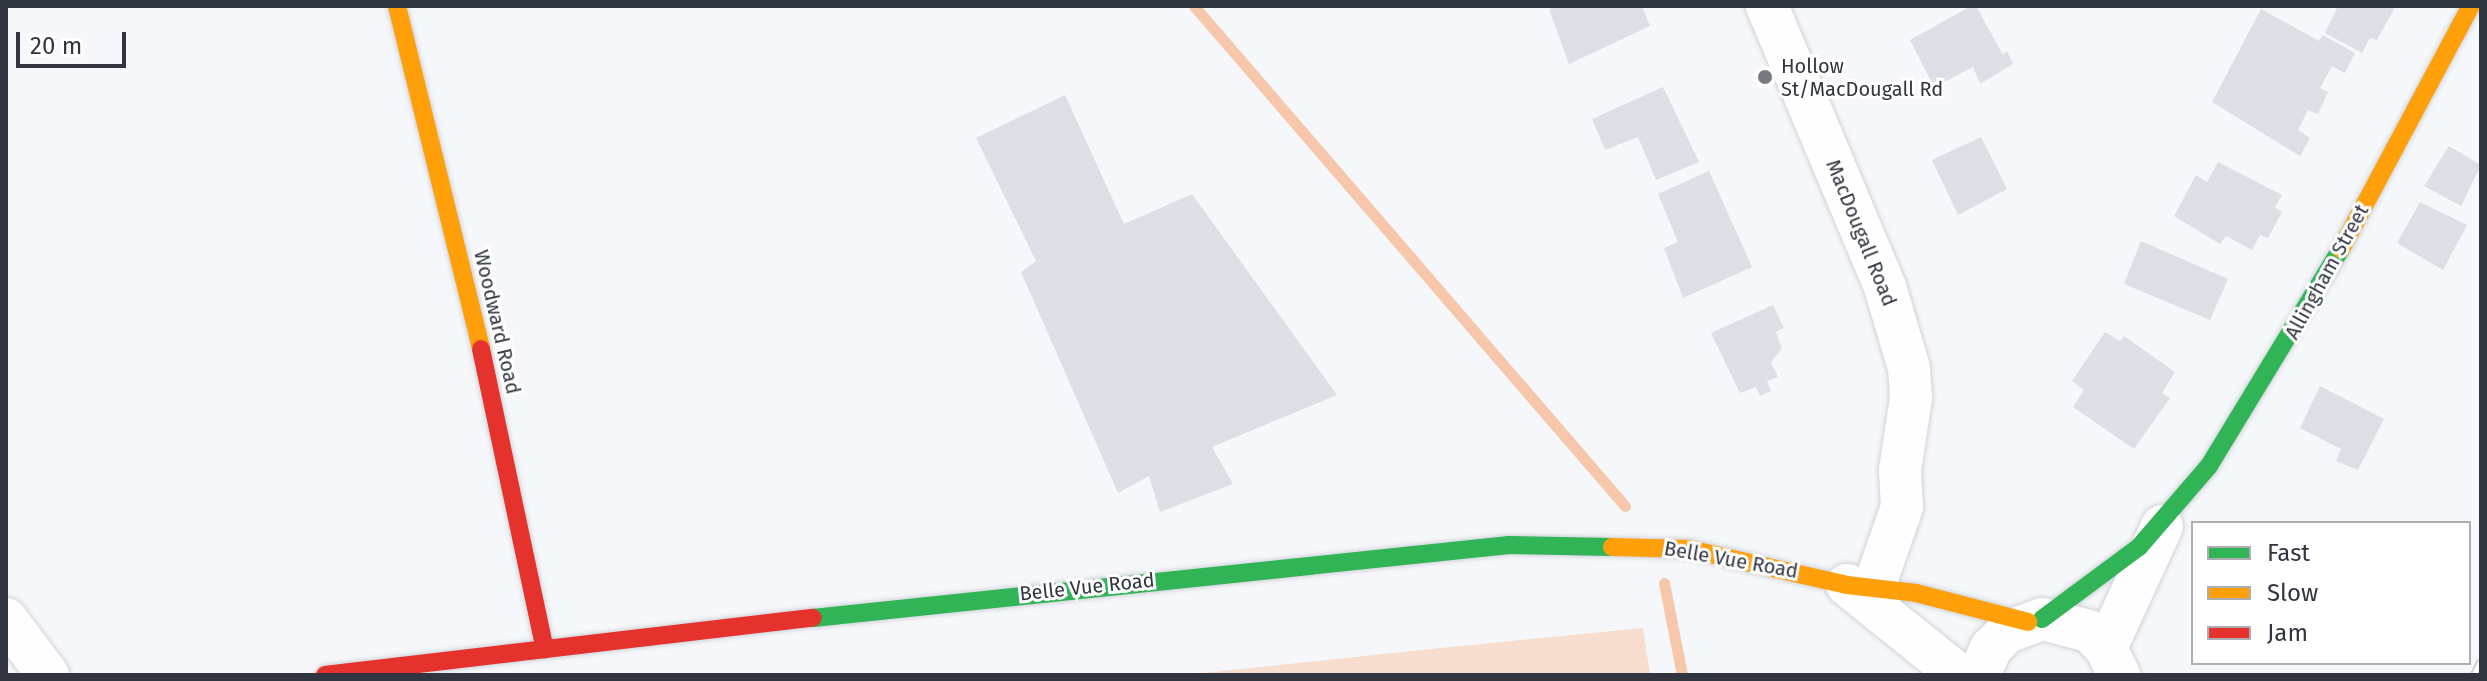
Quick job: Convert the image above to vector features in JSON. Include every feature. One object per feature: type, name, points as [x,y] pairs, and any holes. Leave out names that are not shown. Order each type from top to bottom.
[{"type":"street","name":"Woodward Road","points":[[397,6],[471,301],[545,649]]},
{"type":"street","name":"MacDougall Road","points":[[1767,6],[1901,333],[1911,398],[1900,470],[1876,504],[1864,592]]},
{"type":"street","name":"Allingham Street","points":[[2035,621],[2113,570],[2162,525],[2209,466],[2293,335],[2471,6]]},
{"type":"street","name":"Allingham Street","points":[[2113,661],[2162,525]]},
{"type":"street","name":"Belle Vue Road","points":[[325,675],[1509,545],[1689,549],[1864,592],[2035,621]]},
{"type":"street","name":"Belle Vue Road","points":[[1864,592],[1959,675]]},
{"type":"street","points":[[6,619],[48,675]]},
{"type":"street","points":[[1979,675],[1991,648],[2035,621],[2089,631],[2113,661]]},
{"type":"shaded area","points":[[1643,628],[1650,675],[1185,675],[1431,649]]},
{"type":"building","points":[[1557,6],[1642,6],[1650,26],[1569,64],[1549,9]]},
{"type":"building","points":[[1976,6],[2003,55],[2007,51],[2013,64],[1980,84],[1973,67],[1934,87],[1910,40]]},
{"type":"building","points":[[2338,6],[2389,6],[2394,9],[2377,40],[2370,38],[2362,53],[2325,33]]},
{"type":"building","points":[[2261,9],[2319,41],[2323,35],[2355,53],[2345,73],[2332,66],[2320,88],[2328,92],[2318,114],[2308,110],[2298,130],[2310,138],[2300,156],[2212,102]]},
{"type":"building","points":[[1663,87],[1699,162],[1656,180],[1638,137],[1605,150],[1592,119]]},
{"type":"building","points":[[1065,95],[1124,224],[1192,194],[1337,395],[1212,447],[1233,484],[1160,512],[1149,476],[1118,493],[1021,272],[1036,261],[976,138]]},
{"type":"building","points":[[1981,137],[2007,189],[1958,215],[1932,160]]},
{"type":"building","points":[[2449,146],[2481,165],[2461,206],[2424,186]]},
{"type":"building","points":[[2218,162],[2282,195],[2275,207],[2282,212],[2268,238],[2260,235],[2252,250],[2226,236],[2220,244],[2174,216],[2196,175],[2207,182]]},
{"type":"building","points":[[1709,171],[1752,267],[1683,298],[1664,248],[1678,242],[1658,194]]},
{"type":"building","points":[[2420,202],[2467,225],[2443,270],[2397,243]]},
{"type":"building","points":[[2141,241],[2228,279],[2210,320],[2124,284]]},
{"type":"building","points":[[1773,305],[1784,328],[1776,332],[1782,348],[1771,362],[1778,377],[1767,381],[1771,391],[1760,396],[1756,387],[1740,393],[1711,333]]},
{"type":"building","points":[[2105,332],[2120,341],[2124,336],[2175,372],[2162,393],[2170,398],[2134,449],[2073,407],[2084,390],[2072,381]]},
{"type":"building","points":[[2320,386],[2384,419],[2358,470],[2336,461],[2341,449],[2300,428]]},
{"type":"waterway","points":[[1194,6],[1625,506]]},
{"type":"waterway","points":[[1664,583],[1682,675]]},
{"type":"railway","points":[[2474,675],[2481,661]]},
{"type":"traffic: fast","points":[[2042,619],[2139,547],[2209,466],[2341,249]]},
{"type":"traffic: fast","points":[[813,618],[1509,545],[1612,547]]},
{"type":"traffic: slow","points":[[397,6],[481,349]]},
{"type":"traffic: slow","points":[[2341,249],[2471,6]]},
{"type":"traffic: slow","points":[[1612,547],[1689,549],[1847,585],[1916,593],[2028,622]]},
{"type":"traffic: jam","points":[[481,349],[545,649]]},
{"type":"traffic: jam","points":[[325,675],[813,618]]},
{"type":"place","name":"Hollow St/MacDougall Rd","points":[[1765,77]]}]
